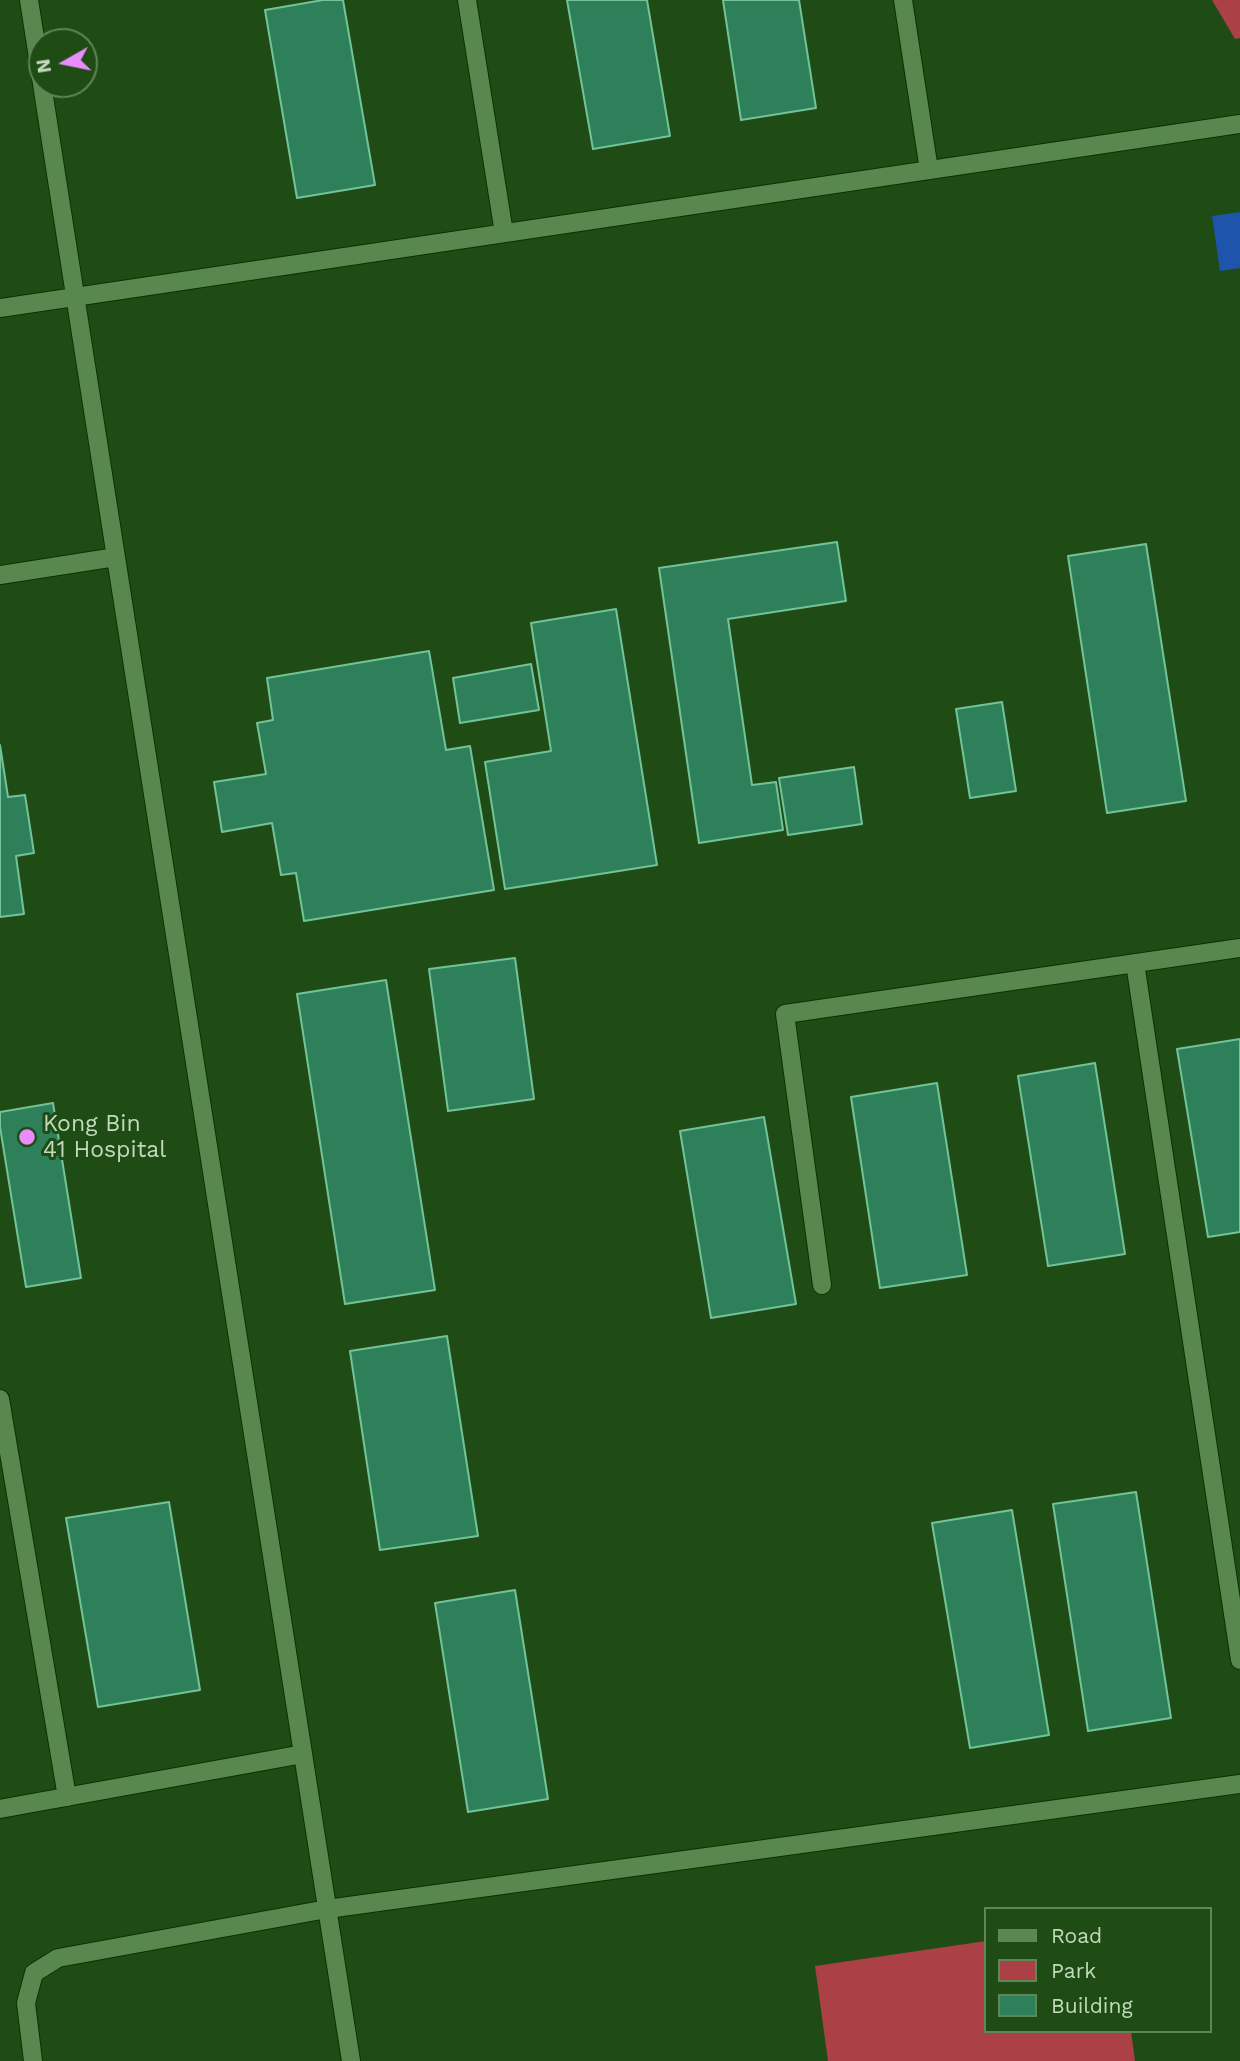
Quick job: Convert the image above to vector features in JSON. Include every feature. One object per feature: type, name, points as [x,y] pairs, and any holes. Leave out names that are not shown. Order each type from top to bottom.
[{"type":"lane","points":[[29,0],[33,28]]},
{"type":"lane","points":[[467,0],[504,233]]},
{"type":"lane","points":[[903,0],[929,170]]},
{"type":"lane","points":[[44,98],[351,2061]]},
{"type":"lane","points":[[0,308],[1240,124]]},
{"type":"lane","points":[[0,575],[116,557]]},
{"type":"lane","points":[[822,1285],[785,1014],[1240,948]]},
{"type":"lane","points":[[1135,964],[1240,1660]]},
{"type":"lane","points":[[0,1399],[67,1797]]},
{"type":"lane","points":[[0,1809],[303,1754]]},
{"type":"lane","points":[[33,2061],[26,2003],[34,1973],[58,1958],[327,1909],[1240,1784]]},
{"type":"green space","points":[[1212,0],[1240,0],[1240,38],[1235,39]]},
{"type":"green space","points":[[984,1941],[984,2033],[1131,2033],[1135,2061],[828,2061],[815,1966]]},
{"type":"water","points":[[1240,212],[1240,268],[1220,271],[1212,216]]},
{"type":"building","points":[[323,0],[343,0],[375,185],[297,198],[265,10]]},
{"type":"building","points":[[567,0],[647,0],[670,136],[593,149]]},
{"type":"building","points":[[723,0],[799,0],[816,108],[741,120]]},
{"type":"building","points":[[837,542],[846,601],[728,619],[752,785],[776,782],[783,830],[699,843],[659,568]]},
{"type":"building","points":[[1146,544],[1186,801],[1107,813],[1068,556]]},
{"type":"building","points":[[616,609],[657,865],[505,889],[485,762],[551,751],[531,623]]},
{"type":"building","points":[[429,651],[446,750],[470,746],[494,890],[304,921],[296,873],[281,875],[272,823],[222,832],[214,782],[266,774],[257,723],[273,720],[267,678]]},
{"type":"building","points":[[531,664],[539,710],[460,723],[453,678]]},
{"type":"building","points":[[1002,702],[1016,791],[970,798],[956,709]]},
{"type":"building","points":[[0,745],[8,797],[25,795],[34,853],[16,856],[24,914],[0,917]]},
{"type":"building","points":[[854,767],[862,824],[788,835],[779,778]]},
{"type":"building","points":[[515,958],[534,1099],[448,1111],[429,969]]},
{"type":"building","points":[[386,980],[435,1290],[345,1304],[297,994]]},
{"type":"building","points":[[1240,1039],[1240,1232],[1208,1237],[1177,1049]]},
{"type":"building","points":[[1095,1063],[1125,1254],[1048,1266],[1018,1076]]},
{"type":"building","points":[[937,1083],[967,1275],[880,1288],[851,1097]]},
{"type":"building","points":[[53,1103],[81,1278],[26,1287],[0,1127],[0,1112]]},
{"type":"building","points":[[764,1117],[796,1304],[711,1318],[680,1131]]},
{"type":"building","points":[[447,1336],[478,1536],[380,1550],[350,1351]]},
{"type":"building","points":[[1136,1492],[1171,1718],[1088,1731],[1053,1504]]},
{"type":"building","points":[[169,1502],[200,1690],[98,1707],[66,1518]]},
{"type":"building","points":[[1012,1510],[1049,1735],[970,1748],[932,1523]]},
{"type":"building","points":[[515,1590],[548,1799],[468,1812],[435,1603]]},
{"type":"place","name":"Kong Bin 41 Hospital","points":[[27,1137]]}]
